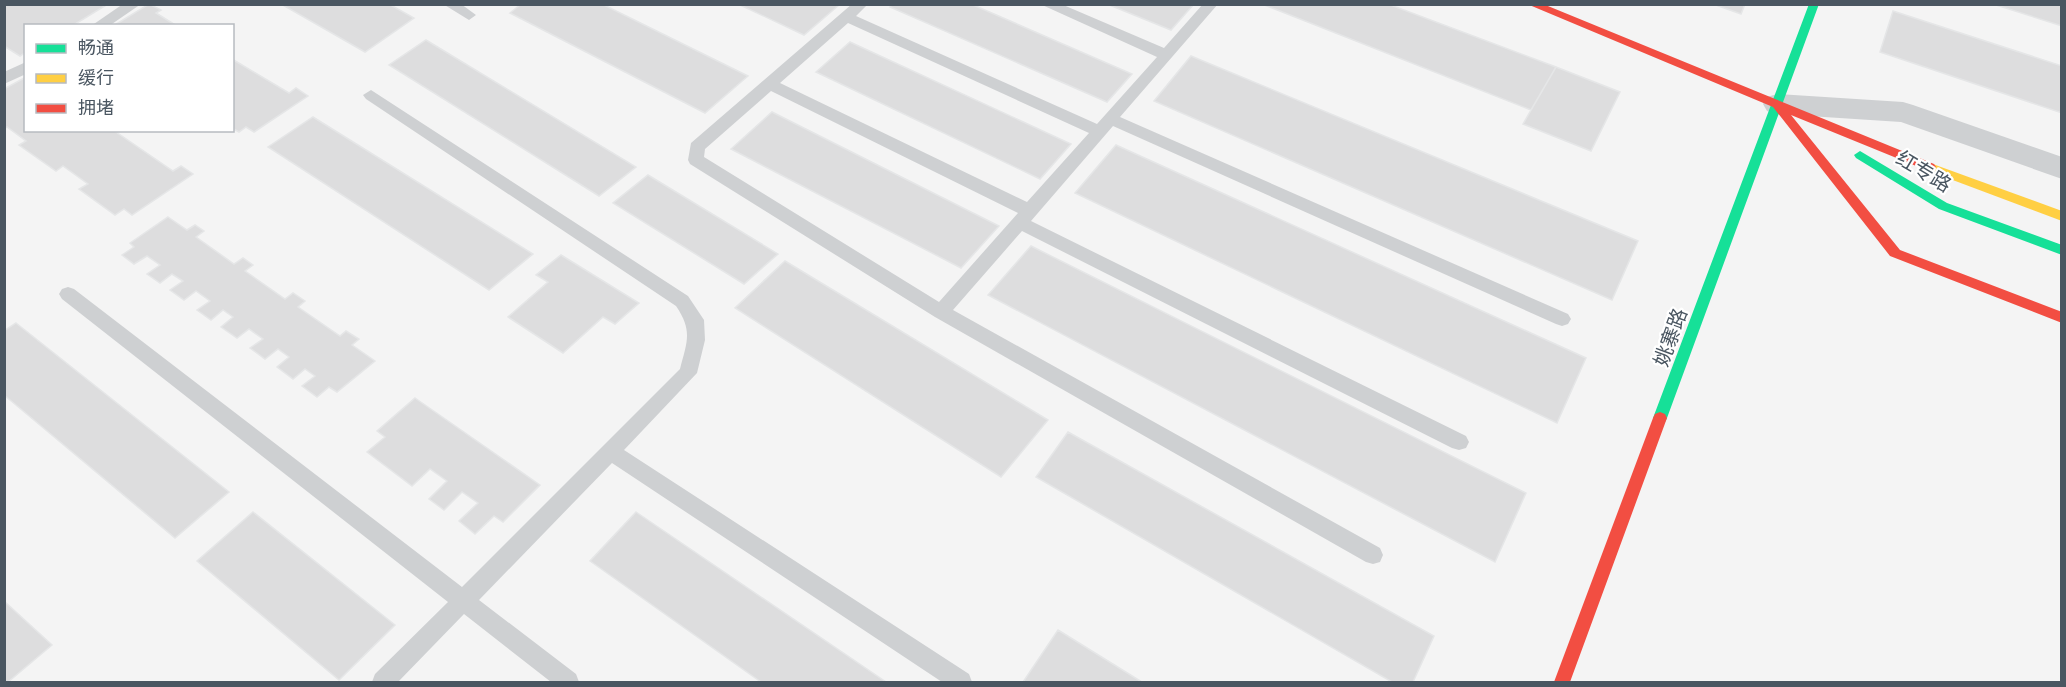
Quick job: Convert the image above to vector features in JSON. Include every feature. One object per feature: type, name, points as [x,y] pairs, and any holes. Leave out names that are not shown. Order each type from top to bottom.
[{"type":"street","name":"红专路","points":[[1532,4],[1951,175],[2061,216]]},
{"type":"street","name":"姚寨路","points":[[1562,682],[1814,4]]},
{"type":"street","name":"红专路","points":[[1777,104],[1942,206],[2061,250]]},
{"type":"street","points":[[1777,104],[1903,112],[2061,168]]},
{"type":"street","points":[[1777,104],[1895,253],[2061,318]]},
{"type":"lane","points":[[101,24],[134,4]]},
{"type":"lane","points":[[450,4],[469,15]]},
{"type":"lane","points":[[861,4],[697,147],[696,160],[941,312],[1373,555]]},
{"type":"lane","points":[[1047,4],[1166,55]]},
{"type":"lane","points":[[941,312],[1211,4]]},
{"type":"lane","points":[[846,17],[1562,319]]},
{"type":"lane","points":[[4,80],[24,68]]},
{"type":"lane","points":[[770,84],[1459,442]]},
{"type":"lane","points":[[371,95],[681,301],[695,320],[696,340],[688,374],[382,682]]},
{"type":"lane","points":[[68,294],[568,682]]},
{"type":"lane","points":[[611,452],[961,682]]},
{"type":"building","points":[[4,4],[108,4],[75,24],[24,24],[24,53],[20,56],[4,46]]},
{"type":"building","points":[[149,4],[161,10],[156,13],[174,24],[116,24]]},
{"type":"building","points":[[281,4],[389,4],[414,18],[365,52]]},
{"type":"building","points":[[521,4],[602,4],[748,76],[705,113],[510,13]]},
{"type":"building","points":[[738,4],[838,4],[839,5],[804,35]]},
{"type":"building","points":[[893,4],[971,4],[1132,74],[1107,102],[890,7]]},
{"type":"building","points":[[1107,4],[1194,4],[1171,30]]},
{"type":"building","points":[[1262,4],[1388,4],[1556,67],[1531,110]]},
{"type":"building","points":[[1713,4],[1745,4],[1741,14]]},
{"type":"building","points":[[1993,4],[2062,4],[2062,26]]},
{"type":"building","points":[[1893,11],[2062,66],[2062,113],[1880,52]]},
{"type":"building","points":[[426,40],[636,167],[599,196],[389,65]]},
{"type":"building","points":[[850,42],[1071,144],[1040,179],[816,72]]},
{"type":"building","points":[[1191,56],[1638,241],[1612,300],[1154,101]]},
{"type":"building","points":[[234,60],[289,93],[296,88],[308,96],[254,132],[246,127],[239,132],[234,129]]},
{"type":"building","points":[[1556,67],[1620,92],[1591,151],[1523,124]]},
{"type":"building","points":[[24,78],[24,132],[116,132],[173,171],[181,166],[193,174],[132,215],[124,209],[115,215],[79,189],[88,184],[63,166],[56,171],[19,145],[26,141],[7,127],[4,129],[4,89]]},
{"type":"building","points":[[772,112],[999,226],[961,268],[731,149]]},
{"type":"building","points":[[313,117],[533,254],[489,290],[268,147]]},
{"type":"building","points":[[1116,145],[1586,358],[1557,423],[1075,193]]},
{"type":"building","points":[[648,175],[778,254],[744,284],[613,203]]},
{"type":"building","points":[[168,217],[187,230],[195,225],[204,231],[196,237],[234,264],[243,258],[253,265],[245,271],[285,299],[293,293],[305,301],[298,307],[340,336],[346,331],[359,339],[352,345],[375,361],[337,392],[329,387],[317,397],[302,386],[315,376],[305,369],[293,379],[277,367],[289,357],[278,349],[265,359],[250,348],[263,339],[249,329],[237,338],[221,327],[233,317],[223,310],[211,320],[197,310],[210,301],[196,291],[184,300],[170,290],[183,281],[172,274],[160,283],[147,274],[160,265],[147,256],[134,264],[122,255],[134,247],[130,243]]},
{"type":"building","points":[[1031,246],[1526,493],[1495,562],[988,295]]},
{"type":"building","points":[[561,255],[639,303],[615,324],[603,317],[563,353],[508,317],[548,282],[536,275]]},
{"type":"building","points":[[785,261],[1048,420],[1001,477],[735,308]]},
{"type":"building","points":[[16,323],[229,492],[175,538],[4,395],[4,331]]},
{"type":"building","points":[[415,398],[540,485],[503,522],[494,516],[475,534],[459,521],[478,503],[462,492],[444,510],[429,499],[447,481],[430,469],[412,486],[367,452],[385,437],[377,431]]},
{"type":"building","points":[[1068,432],[1434,636],[1413,682],[1392,682],[1036,477]]},
{"type":"building","points":[[253,512],[395,625],[339,680],[197,561]]},
{"type":"building","points":[[636,512],[886,682],[761,682],[590,561]]},
{"type":"building","points":[[4,601],[52,645],[8,682],[4,682]]},
{"type":"building","points":[[1058,630],[1142,682],[1023,682]]},
{"type":"traffic: fast","points":[[1660,418],[1814,4]]},
{"type":"traffic: fast","points":[[1860,155],[1943,206],[2062,250]]},
{"type":"traffic: slow","points":[[1930,167],[2062,216]]},
{"type":"traffic: jam","points":[[1532,4],[1930,167]]},
{"type":"traffic: jam","points":[[1778,106],[1895,253],[2062,318]]},
{"type":"traffic: jam","points":[[1562,682],[1660,418]]}]
